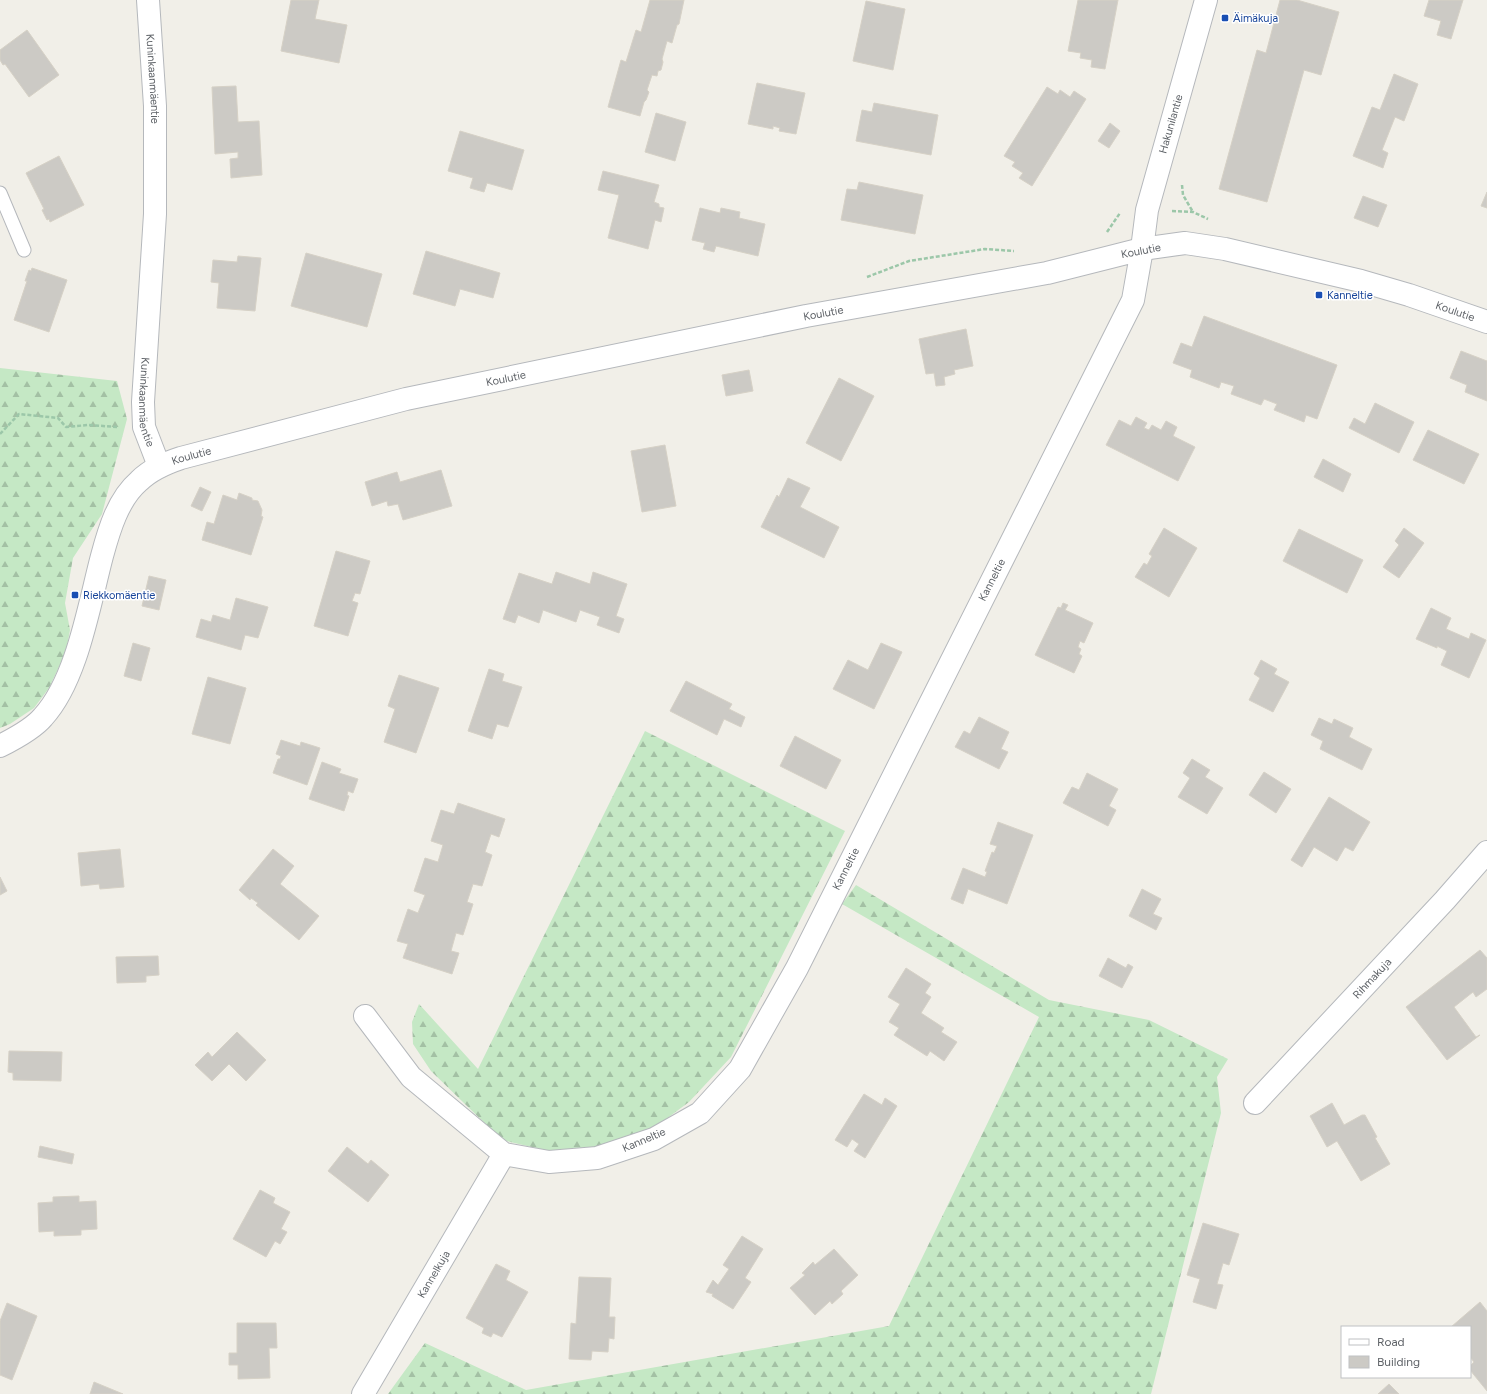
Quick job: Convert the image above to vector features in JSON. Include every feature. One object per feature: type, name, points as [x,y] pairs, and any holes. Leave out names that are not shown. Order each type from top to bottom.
[{"type":"street","name":"Kuninkaanmäentie","points":[[148,0],[155,106],[155,214],[142,402],[144,426],[160,466]]},
{"type":"street","name":"Hakunilantie","points":[[1142,249],[1146,210],[1206,0]]},
{"type":"street","name":"Koulutie","points":[[160,466],[189,456],[406,399],[806,316],[1047,273],[1142,249],[1185,243],[1225,249],[1388,289],[1487,322]]},
{"type":"street","name":"Kanneltie","points":[[365,1016],[411,1077],[504,1154],[549,1162],[597,1158],[654,1139],[700,1113],[740,1069],[797,968],[1134,300],[1142,249]]},
{"type":"street","points":[[0,746],[15,738],[43,718],[58,697],[75,661],[107,537],[122,500],[138,481],[160,466]]},
{"type":"street","name":"Rihmakuja","points":[[1255,1103],[1445,900],[1487,852]]},
{"type":"street","name":"Kannelkuja","points":[[363,1394],[504,1154]]},
{"type":"lane","points":[[0,192],[24,250]]},
{"type":"path","points":[[0,434],[19,414],[58,418],[66,427],[88,425],[114,427],[144,426]]},
{"type":"green space","points":[[0,368],[117,381],[127,419],[102,514],[73,558],[65,603],[70,630],[66,652],[49,688],[34,708],[10,724],[0,728]]},
{"type":"green space","points":[[645,731],[845,831],[731,1057],[689,1102],[650,1131],[597,1149],[549,1151],[502,1140],[431,1071],[413,1044],[412,1022],[419,1004],[478,1069]]},
{"type":"green space","points":[[856,885],[1049,1000],[1149,1020],[1228,1059],[1217,1077],[1221,1113],[1151,1394],[388,1394],[425,1343],[526,1390],[889,1326],[1039,1017],[842,904]]},
{"type":"building","points":[[291,0],[319,0],[315,19],[347,25],[339,63],[281,51]]},
{"type":"building","points":[[650,0],[684,0],[679,24],[677,25],[672,43],[667,41],[662,59],[663,62],[661,70],[658,71],[657,76],[652,75],[647,90],[649,92],[640,116],[608,107],[621,60],[626,62],[636,30],[641,32]]},
{"type":"building","points":[[1078,0],[1118,0],[1105,69],[1091,67],[1092,60],[1080,58],[1081,53],[1068,51]]},
{"type":"building","points":[[1280,0],[1297,0],[1339,12],[1321,75],[1304,70],[1267,202],[1219,189],[1257,50],[1266,53]]},
{"type":"building","points":[[1429,0],[1463,0],[1451,39],[1437,35],[1441,21],[1424,16]]},
{"type":"building","points":[[866,1],[905,9],[893,70],[853,61]]},
{"type":"building","points":[[27,30],[59,75],[29,97],[5,64],[3,65],[0,60],[0,50]]},
{"type":"building","points":[[1394,74],[1418,84],[1404,121],[1395,117],[1382,150],[1388,153],[1383,168],[1353,156],[1372,107],[1380,110]]},
{"type":"building","points":[[757,83],[805,93],[796,134],[779,131],[780,128],[773,126],[773,129],[748,124]]},
{"type":"building","points":[[236,86],[238,122],[259,121],[262,175],[231,178],[230,159],[238,158],[238,152],[215,154],[212,87]]},
{"type":"building","points":[[1047,87],[1058,94],[1060,90],[1070,97],[1074,91],[1086,99],[1032,186],[1019,178],[1023,173],[1012,166],[1015,162],[1004,156]]},
{"type":"building","points":[[874,103],[938,115],[931,155],[856,141],[862,110],[872,112]]},
{"type":"building","points":[[656,113],[686,122],[675,161],[645,152]]},
{"type":"building","points":[[1110,123],[1120,131],[1109,148],[1098,141]]},
{"type":"building","points":[[460,131],[524,150],[512,190],[487,183],[484,192],[470,188],[473,178],[448,171]]},
{"type":"building","points":[[59,156],[84,205],[50,222],[49,219],[47,220],[42,210],[44,209],[26,173]]},
{"type":"building","points":[[603,171],[659,185],[654,202],[659,204],[659,207],[664,208],[661,222],[655,220],[648,249],[608,238],[619,195],[598,190]]},
{"type":"building","points":[[859,182],[923,195],[915,234],[841,220],[847,189],[857,190]]},
{"type":"building","points":[[1487,192],[1487,208],[1481,206]]},
{"type":"building","points":[[1363,196],[1387,205],[1378,227],[1354,218]]},
{"type":"building","points":[[700,208],[720,213],[721,208],[740,212],[739,218],[765,224],[758,256],[716,246],[714,252],[703,249],[705,243],[692,240]]},
{"type":"building","points":[[426,251],[500,273],[493,298],[460,289],[455,306],[413,294]]},
{"type":"building","points":[[306,253],[382,274],[367,327],[291,306]]},
{"type":"building","points":[[238,256],[261,258],[255,311],[217,308],[219,283],[211,282],[213,260],[237,262]]},
{"type":"building","points":[[32,268],[67,280],[49,332],[14,320],[27,281],[25,281],[29,270],[31,271]]},
{"type":"building","points":[[1204,316],[1337,365],[1317,419],[1306,415],[1304,422],[1274,410],[1277,404],[1264,399],[1261,405],[1231,394],[1234,386],[1221,382],[1219,388],[1190,377],[1192,370],[1173,363],[1181,343],[1192,347]]},
{"type":"building","points":[[966,329],[973,366],[954,370],[955,374],[944,377],[945,385],[936,386],[934,373],[926,374],[919,339]]},
{"type":"building","points":[[1461,351],[1487,361],[1487,401],[1465,392],[1467,385],[1450,378]]},
{"type":"building","points":[[749,370],[753,391],[726,396],[722,375]]},
{"type":"building","points":[[839,378],[874,396],[841,461],[806,443]]},
{"type":"building","points":[[1375,403],[1414,422],[1399,453],[1349,428],[1354,418],[1365,424]]},
{"type":"building","points":[[1136,417],[1147,423],[1144,428],[1149,430],[1152,425],[1161,430],[1166,421],[1177,427],[1173,436],[1195,447],[1178,481],[1106,445],[1119,420],[1131,426]]},
{"type":"building","points":[[1428,430],[1479,454],[1464,484],[1413,460]]},
{"type":"building","points":[[665,445],[676,506],[642,512],[631,451]]},
{"type":"building","points":[[1323,459],[1351,474],[1343,492],[1314,477]]},
{"type":"building","points":[[441,470],[452,506],[403,520],[398,504],[388,506],[387,501],[372,506],[365,482],[397,472],[400,482]]},
{"type":"building","points":[[788,478],[810,488],[800,507],[839,527],[824,558],[761,527],[777,495],[779,497]]},
{"type":"building","points":[[200,487],[211,492],[202,511],[191,506]]},
{"type":"building","points":[[239,493],[252,498],[252,500],[258,501],[262,510],[261,516],[263,517],[251,555],[202,540],[207,522],[214,524],[223,495],[237,500]]},
{"type":"building","points":[[1164,528],[1197,548],[1169,597],[1135,577],[1144,563],[1147,565],[1152,556],[1149,554]]},
{"type":"building","points":[[1404,528],[1424,543],[1399,578],[1383,567],[1399,545],[1395,541]]},
{"type":"building","points":[[1299,529],[1363,560],[1347,593],[1283,561]]},
{"type":"building","points":[[336,551],[370,561],[360,594],[355,593],[352,601],[358,603],[348,636],[314,626]]},
{"type":"building","points":[[556,572],[590,584],[593,572],[627,584],[616,616],[624,619],[619,633],[597,625],[600,617],[580,610],[576,622],[543,610],[539,623],[518,615],[515,623],[503,619],[519,573],[552,584]]},
{"type":"building","points":[[149,576],[166,580],[159,610],[142,606]]},
{"type":"building","points":[[236,598],[268,607],[258,638],[245,635],[241,650],[196,637],[201,619],[211,622],[213,615],[230,620]]},
{"type":"building","points":[[1063,603],[1068,605],[1065,610],[1093,623],[1084,643],[1080,641],[1078,647],[1081,649],[1079,654],[1082,656],[1074,673],[1035,655],[1058,607],[1061,608]]},
{"type":"building","points":[[1431,608],[1451,618],[1446,629],[1469,639],[1471,633],[1486,640],[1469,678],[1441,665],[1447,651],[1416,639]]},
{"type":"building","points":[[133,643],[150,648],[141,681],[124,676]]},
{"type":"building","points":[[881,643],[902,652],[874,709],[833,689],[848,660],[868,670]]},
{"type":"building","points":[[1261,660],[1277,669],[1274,674],[1289,682],[1273,712],[1249,700],[1260,678],[1254,674]]},
{"type":"building","points":[[489,669],[504,674],[502,681],[522,687],[508,727],[497,724],[492,739],[468,731]]},
{"type":"building","points":[[399,675],[439,688],[416,753],[384,742],[395,709],[388,706]]},
{"type":"building","points":[[208,677],[246,688],[230,744],[192,734]]},
{"type":"building","points":[[686,681],[732,704],[729,709],[745,717],[741,727],[724,719],[717,735],[670,711]]},
{"type":"building","points":[[979,717],[1009,732],[1001,749],[1008,752],[999,769],[955,747],[964,731],[970,734]]},
{"type":"building","points":[[1319,718],[1332,724],[1334,719],[1353,728],[1349,737],[1372,749],[1362,770],[1320,749],[1323,741],[1311,735]]},
{"type":"building","points":[[795,736],[841,760],[826,789],[780,766]]},
{"type":"building","points":[[281,740],[300,746],[301,742],[320,748],[307,785],[273,773],[278,759],[280,759],[281,756],[276,754]]},
{"type":"building","points":[[1192,759],[1210,770],[1205,777],[1223,788],[1207,814],[1178,797],[1190,778],[1183,773]]},
{"type":"building","points":[[322,762],[341,769],[339,773],[358,779],[353,793],[348,791],[347,795],[349,796],[344,811],[309,799]]},
{"type":"building","points":[[1264,772],[1291,789],[1276,813],[1249,795]]},
{"type":"building","points":[[1087,773],[1118,789],[1109,806],[1116,810],[1108,826],[1063,803],[1072,787],[1079,790]]},
{"type":"building","points":[[1329,797],[1370,822],[1353,851],[1345,847],[1337,861],[1314,847],[1302,867],[1291,860]]},
{"type":"building","points":[[458,803],[505,819],[499,837],[491,834],[485,852],[492,855],[482,886],[473,884],[467,902],[473,904],[463,935],[456,933],[451,951],[459,953],[452,974],[403,958],[408,944],[397,941],[408,909],[418,913],[425,895],[414,891],[425,858],[438,862],[443,845],[431,841],[441,810],[454,814]]},
{"type":"building","points":[[998,822],[1033,835],[1007,904],[968,889],[963,904],[951,899],[963,868],[985,877],[987,872],[985,871],[992,852],[994,853],[997,846],[990,844]]},
{"type":"building","points":[[120,849],[124,887],[100,889],[99,884],[81,886],[78,853]]},
{"type":"building","points":[[273,849],[294,866],[280,884],[319,916],[299,940],[256,905],[258,903],[251,898],[250,900],[239,890]]},
{"type":"building","points":[[0,877],[7,891],[0,895]]},
{"type":"building","points":[[1142,889],[1161,899],[1153,914],[1162,918],[1156,930],[1129,916]]},
{"type":"building","points":[[1480,950],[1487,958],[1487,989],[1476,997],[1473,992],[1454,1007],[1476,1037],[1480,1035],[1447,1060],[1406,1007]]},
{"type":"building","points":[[158,956],[159,975],[146,976],[146,982],[117,983],[116,957]]},
{"type":"building","points":[[1108,958],[1126,968],[1128,964],[1133,967],[1122,988],[1099,976]]},
{"type":"building","points":[[906,968],[931,984],[925,993],[931,997],[921,1013],[944,1028],[941,1032],[957,1042],[944,1061],[930,1051],[927,1056],[894,1035],[899,1028],[889,1022],[900,1004],[888,997]]},
{"type":"building","points":[[237,1032],[266,1060],[246,1081],[229,1064],[212,1081],[195,1065],[208,1052],[212,1057]]},
{"type":"building","points":[[9,1051],[62,1052],[61,1081],[13,1080],[13,1073],[8,1072]]},
{"type":"building","points":[[864,1094],[882,1105],[885,1098],[897,1106],[865,1158],[854,1151],[859,1144],[852,1139],[847,1147],[835,1140]]},
{"type":"building","points":[[1332,1103],[1344,1125],[1362,1115],[1365,1115],[1377,1137],[1375,1138],[1390,1164],[1361,1181],[1337,1141],[1327,1147],[1310,1116]]},
{"type":"building","points":[[40,1146],[74,1154],[72,1164],[38,1157]]},
{"type":"building","points":[[347,1147],[368,1164],[371,1160],[389,1175],[368,1202],[328,1171]]},
{"type":"building","points":[[260,1190],[275,1198],[273,1203],[290,1212],[281,1229],[287,1232],[280,1244],[275,1241],[266,1257],[233,1239]]},
{"type":"building","points":[[79,1196],[79,1202],[96,1201],[97,1229],[81,1230],[81,1235],[54,1236],[54,1231],[39,1232],[38,1203],[53,1202],[53,1197]]},
{"type":"building","points":[[1203,1223],[1239,1234],[1229,1265],[1223,1263],[1217,1284],[1223,1285],[1216,1309],[1193,1302],[1200,1279],[1187,1275]]},
{"type":"building","points":[[742,1236],[763,1249],[745,1278],[751,1282],[733,1309],[712,1296],[713,1294],[706,1292],[713,1280],[718,1285],[729,1269],[723,1265]]},
{"type":"building","points":[[834,1249],[858,1275],[841,1291],[843,1294],[832,1304],[830,1301],[815,1315],[790,1288],[805,1275],[802,1273],[813,1262],[815,1265]]},
{"type":"building","points":[[496,1264],[510,1271],[506,1280],[528,1292],[502,1337],[493,1333],[491,1337],[482,1333],[484,1328],[466,1318]]},
{"type":"building","points":[[579,1277],[611,1278],[609,1317],[615,1317],[614,1339],[609,1338],[608,1352],[592,1351],[591,1360],[569,1359],[571,1323],[576,1324]]},
{"type":"building","points":[[1480,1302],[1487,1311],[1487,1391],[1471,1371],[1471,1365],[1474,1362],[1471,1358],[1471,1326],[1452,1326]]},
{"type":"building","points":[[7,1303],[37,1316],[12,1380],[0,1375],[0,1321]]},
{"type":"building","points":[[237,1323],[276,1323],[277,1348],[269,1348],[270,1378],[238,1379],[238,1365],[229,1365],[229,1353],[237,1353]]},
{"type":"building","points":[[94,1382],[123,1394],[90,1394]]},
{"type":"building","points":[[1389,1384],[1399,1394],[1378,1394]]},
{"type":"place","name":"Äimäkuja","points":[[1225,18]]},
{"type":"place","name":"Kanneltie","points":[[1319,295]]},
{"type":"place","name":"Riekkomäentie","points":[[75,595]]}]
